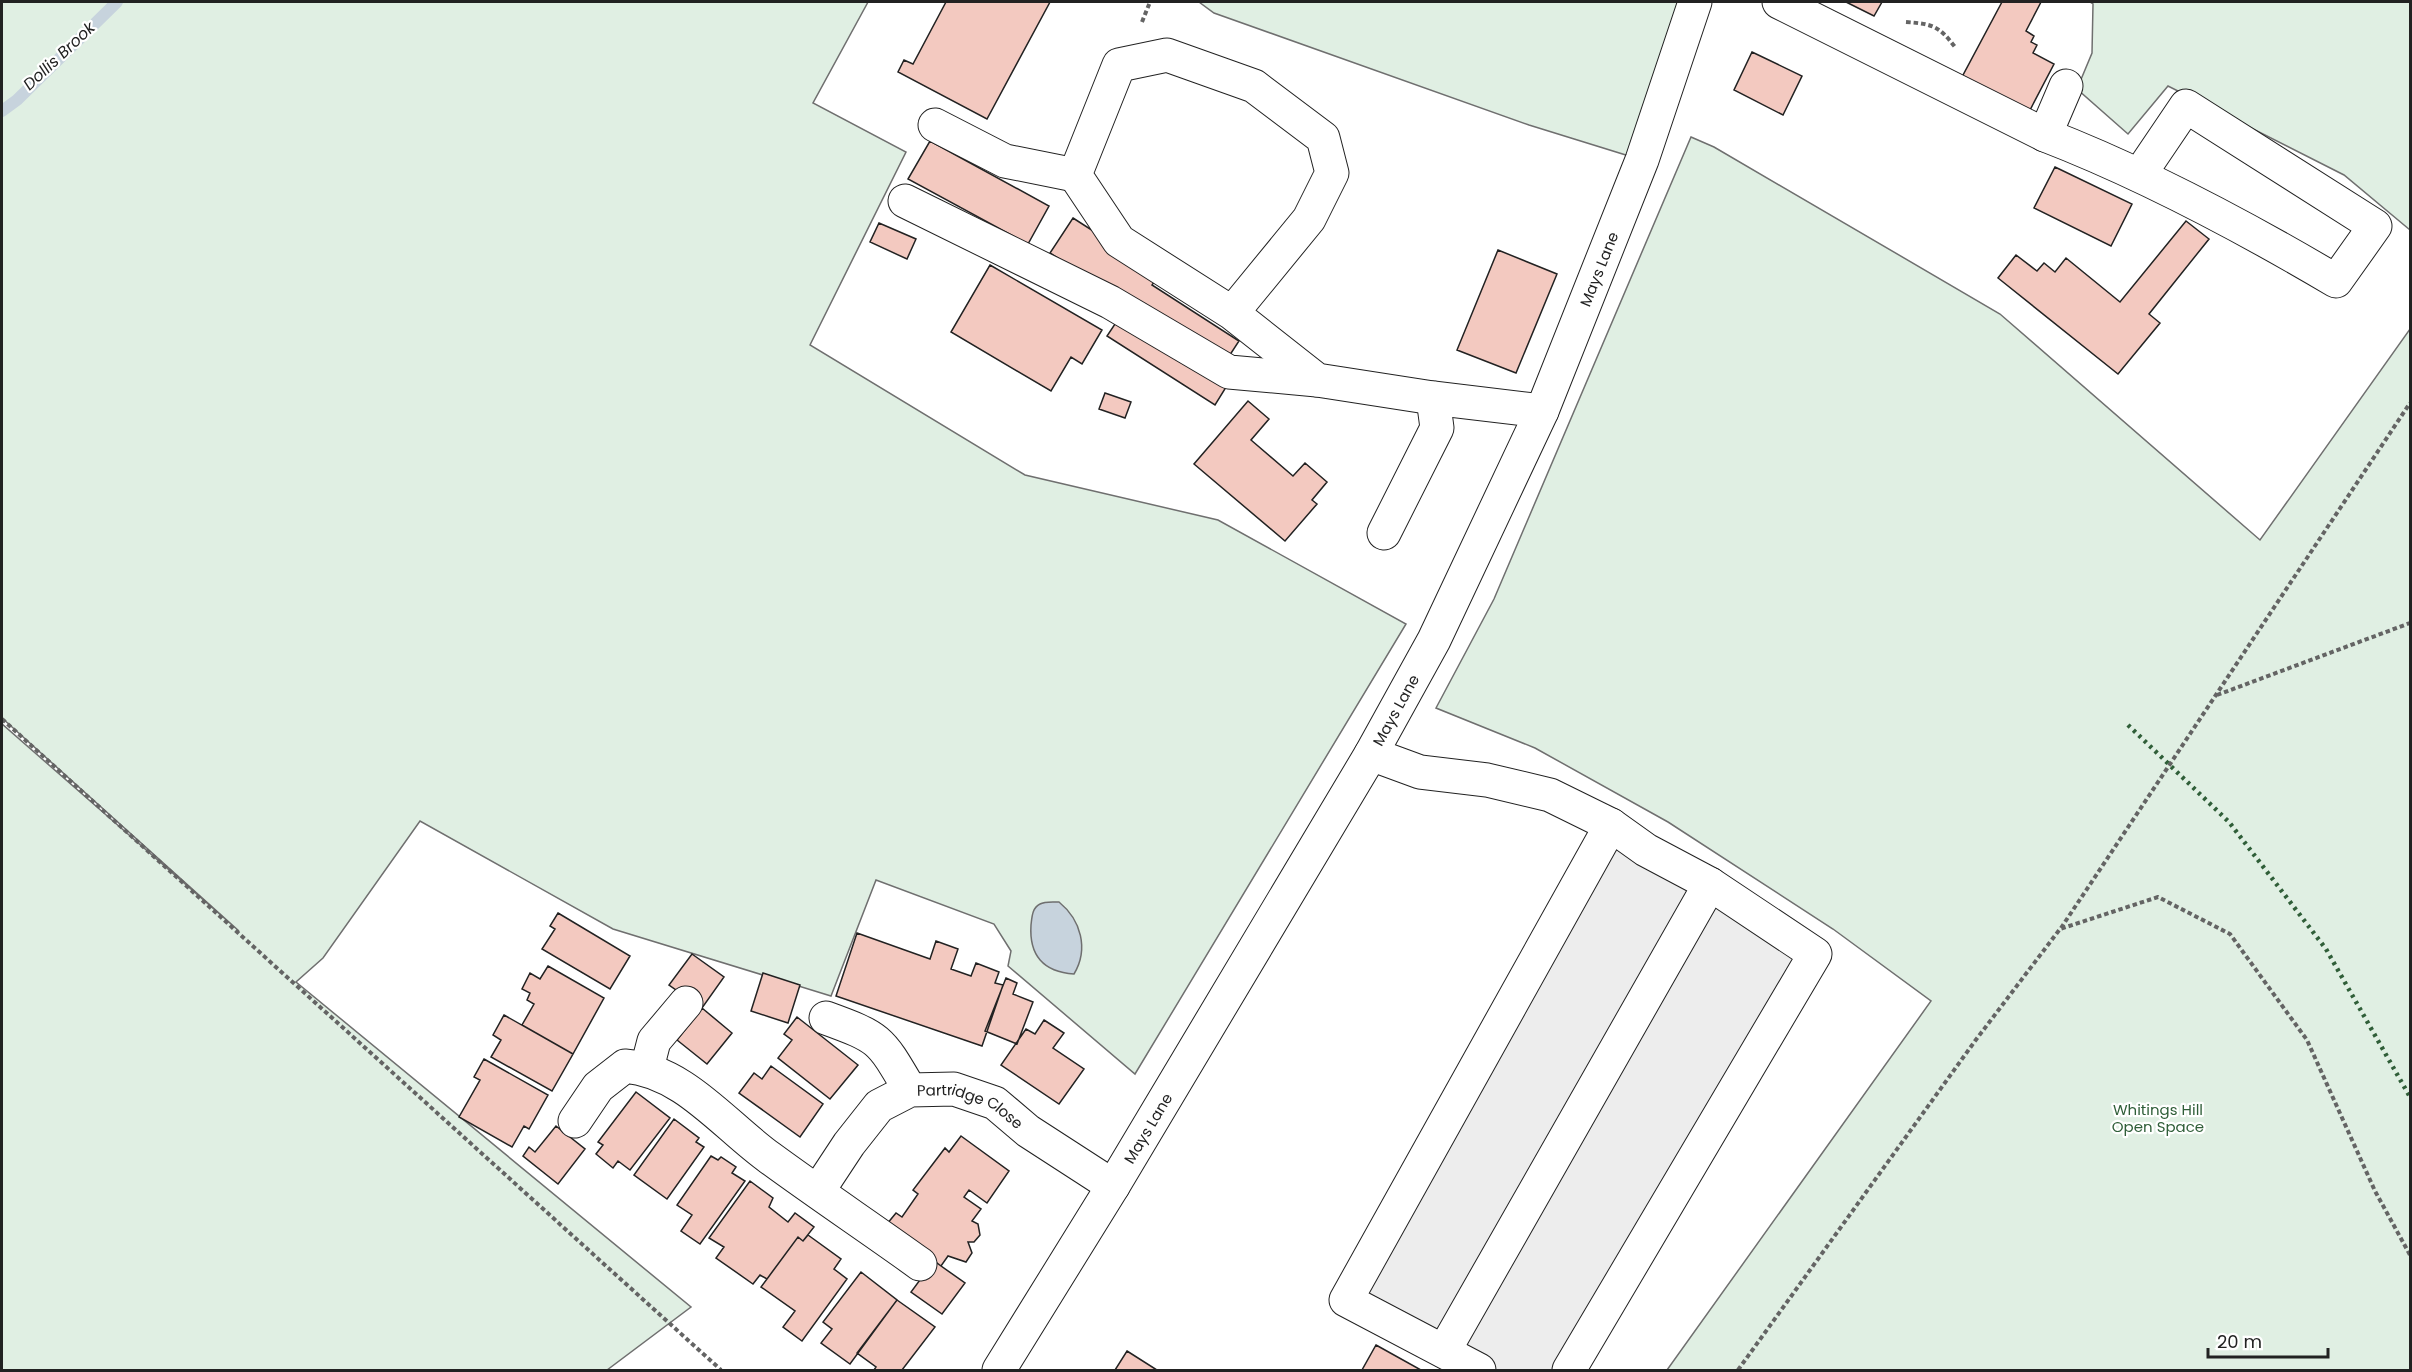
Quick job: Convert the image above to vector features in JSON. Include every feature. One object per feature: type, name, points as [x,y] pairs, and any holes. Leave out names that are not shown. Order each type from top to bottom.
[{"type":"street","name":"Mays Lane","points":[[999,1371],[1113,1186],[1371,754],[1434,640],[1542,411],[1642,160],[1695,2]]},
{"type":"street","points":[[1779,2],[2045,135],[2140,174],[2273,244],[2336,281],[2375,226],[2186,106],[2140,174]]},
{"type":"street","points":[[1075,175],[1119,65],[1167,55],[1254,86],[1323,138],[1332,173],[1309,219],[1232,313]]},
{"type":"street","points":[[2045,135],[2066,86]]},
{"type":"street","points":[[935,125],[1005,161],[1075,175],[1119,241],[1232,313],[1317,380]]},
{"type":"street","points":[[905,201],[1110,302],[1229,372],[1317,380],[1433,398],[1542,411]]},
{"type":"street","points":[[1384,533],[1437,428],[1433,398]]},
{"type":"street","points":[[1371,754],[1420,772],[1487,780],[1550,795],[1611,825],[1646,850],[1710,884],[1815,954],[1569,1371]]},
{"type":"street","points":[[1479,1371],[1346,1300],[1611,825]]},
{"type":"street","points":[[1444,1351],[1710,884]]},
{"type":"street","points":[[647,1068],[654,1041],[686,1003]]},
{"type":"street","points":[[826,1018],[867,1033],[884,1046],[910,1090]]},
{"type":"street","points":[[575,1121],[598,1087],[625,1066],[647,1068],[681,1085],[769,1157],[920,1264]]},
{"type":"street","name":"Partridge Close","points":[[818,1191],[849,1144],[879,1106],[910,1090],[954,1089],[995,1103],[1028,1131],[1113,1186]]},
{"type":"path","points":[[1738,1371],[1975,1041],[2060,929],[2410,403]]},
{"type":"path","points":[[2217,695],[2410,623]]},
{"type":"path","points":[[2,719],[721,1371]]},
{"type":"path","points":[[2060,929],[2158,897],[2230,934],[2307,1040],[2375,1191],[2410,1255]]},
{"type":"green space","points":[[2,2],[868,2],[813,103],[906,152],[810,345],[1025,475],[1218,520],[1406,624],[1135,1074],[1008,966],[1011,951],[994,924],[876,880],[831,996],[613,929],[420,821],[323,958],[296,982],[691,1307],[607,1370],[2,1370],[2,724],[239,931],[2,718]]},
{"type":"green space","points":[[1199,2],[1695,2],[1642,160],[1529,125],[1214,13]]},
{"type":"green space","points":[[2090,2],[2410,2],[2410,230],[2344,175],[2168,86],[2128,134],[2077,89],[2092,53],[2093,4]]},
{"type":"green space","name":"Whitings Hill Open Space","points":[[1691,137],[1714,147],[2000,314],[2260,540],[2410,329],[2410,1370],[1667,1370],[1931,1001],[1833,929],[1668,822],[1535,748],[1436,708],[1494,599]]},
{"type":"shaded area","points":[[1608,826],[1818,954],[1579,1370],[1473,1370],[1341,1292]]},
{"type":"shaded area","points":[[1044,902],[1059,902],[1073,917],[1080,935],[1081,955],[1074,974],[1063,973],[1046,966],[1036,953],[1031,936],[1035,908]]},
{"type":"building","points":[[946,2],[1050,2],[987,119],[898,72],[904,60],[913,64]]},
{"type":"building","points":[[1846,2],[1882,2],[1874,16]]},
{"type":"building","points":[[2002,2],[2041,2],[2026,31],[2034,36],[2031,42],[2037,45],[2033,53],[2054,64],[2029,112],[1962,77]]},
{"type":"building","points":[[1752,52],[1802,76],[1783,115],[1734,90]]},
{"type":"building","points":[[930,141],[1049,206],[1028,244],[908,179]]},
{"type":"building","points":[[2055,167],[2132,204],[2111,246],[2034,208]]},
{"type":"building","points":[[1073,218],[1160,274],[1152,285],[1239,341],[1224,364],[1050,253]]},
{"type":"building","points":[[2186,221],[2209,239],[2149,314],[2160,323],[2118,374],[1998,278],[2016,255],[2037,271],[2044,263],[2055,272],[2066,258],[2120,302]]},
{"type":"building","points":[[879,223],[916,239],[907,259],[870,242]]},
{"type":"building","points":[[1498,250],[1557,274],[1516,373],[1457,350]]},
{"type":"building","points":[[990,265],[1102,330],[1082,364],[1071,357],[1051,391],[951,332]]},
{"type":"building","points":[[1121,315],[1228,384],[1215,405],[1107,336]]},
{"type":"building","points":[[1105,393],[1131,402],[1125,418],[1099,409]]},
{"type":"building","points":[[1248,401],[1269,419],[1251,440],[1293,476],[1305,463],[1327,482],[1312,500],[1317,504],[1285,541],[1194,464]]},
{"type":"building","points":[[558,913],[630,956],[610,989],[542,949],[555,929],[550,926]]},
{"type":"building","points":[[857,933],[930,959],[936,941],[958,949],[951,969],[971,976],[976,963],[999,972],[995,983],[1003,985],[982,1046],[836,996]]},
{"type":"building","points":[[692,954],[724,977],[702,1008],[669,985]]},
{"type":"building","points":[[548,966],[604,998],[573,1054],[522,1025],[534,1004],[527,1000],[530,993],[522,989],[530,973],[540,979]]},
{"type":"building","points":[[763,973],[800,985],[788,1023],[751,1011]]},
{"type":"building","points":[[1006,978],[1017,983],[1013,994],[1033,1002],[1017,1044],[985,1031]]},
{"type":"building","points":[[702,1008],[732,1033],[707,1064],[677,1040]]},
{"type":"building","points":[[504,1015],[573,1054],[552,1091],[491,1057],[501,1040],[493,1035]]},
{"type":"building","points":[[797,1017],[858,1065],[830,1099],[778,1058],[792,1040],[784,1034]]},
{"type":"building","points":[[1044,1020],[1064,1033],[1053,1048],[1084,1069],[1059,1104],[1001,1065],[1026,1029],[1035,1034]]},
{"type":"building","points":[[484,1059],[548,1095],[529,1129],[524,1126],[512,1147],[459,1117],[480,1080],[474,1077]]},
{"type":"building","points":[[771,1066],[823,1104],[800,1137],[739,1093],[754,1073],[762,1079]]},
{"type":"building","points":[[636,1092],[670,1118],[630,1170],[618,1161],[613,1168],[596,1154],[603,1145],[598,1142]]},
{"type":"building","points":[[674,1119],[699,1138],[696,1142],[704,1147],[667,1199],[634,1175]]},
{"type":"building","points":[[556,1126],[585,1149],[558,1184],[523,1156],[529,1147],[535,1152]]},
{"type":"building","points":[[961,1136],[1009,1171],[987,1203],[969,1190],[964,1197],[981,1209],[972,1221],[978,1224],[980,1235],[974,1242],[968,1242],[972,1253],[966,1262],[948,1256],[941,1266],[887,1224],[896,1213],[902,1217],[918,1194],[913,1190],[945,1148],[949,1152]]},
{"type":"building","points":[[711,1156],[718,1160],[721,1157],[736,1167],[732,1173],[745,1181],[700,1244],[681,1231],[692,1215],[677,1205]]},
{"type":"building","points":[[750,1181],[773,1198],[769,1207],[788,1222],[795,1213],[814,1227],[803,1241],[798,1237],[767,1279],[760,1275],[753,1284],[716,1258],[724,1247],[709,1238]]},
{"type":"building","points":[[808,1235],[841,1259],[834,1269],[847,1279],[802,1341],[783,1327],[795,1311],[761,1287],[798,1237],[803,1241]]},
{"type":"building","points":[[934,1261],[965,1283],[942,1314],[911,1292]]},
{"type":"building","points":[[861,1272],[897,1300],[850,1364],[821,1343],[832,1329],[823,1322]]},
{"type":"building","points":[[897,1300],[935,1327],[902,1370],[874,1370],[876,1367],[857,1353]]},
{"type":"building","points":[[1376,1345],[1421,1370],[1362,1370]]},
{"type":"building","points":[[1127,1351],[1157,1370],[1115,1370]]},
{"type":"waterway","name":"Dollis Brook","points":[[2,111],[17,100],[117,2]]},
{"type":"hedge","points":[[2128,725],[2229,822],[2326,949],[2410,1097]]}]
